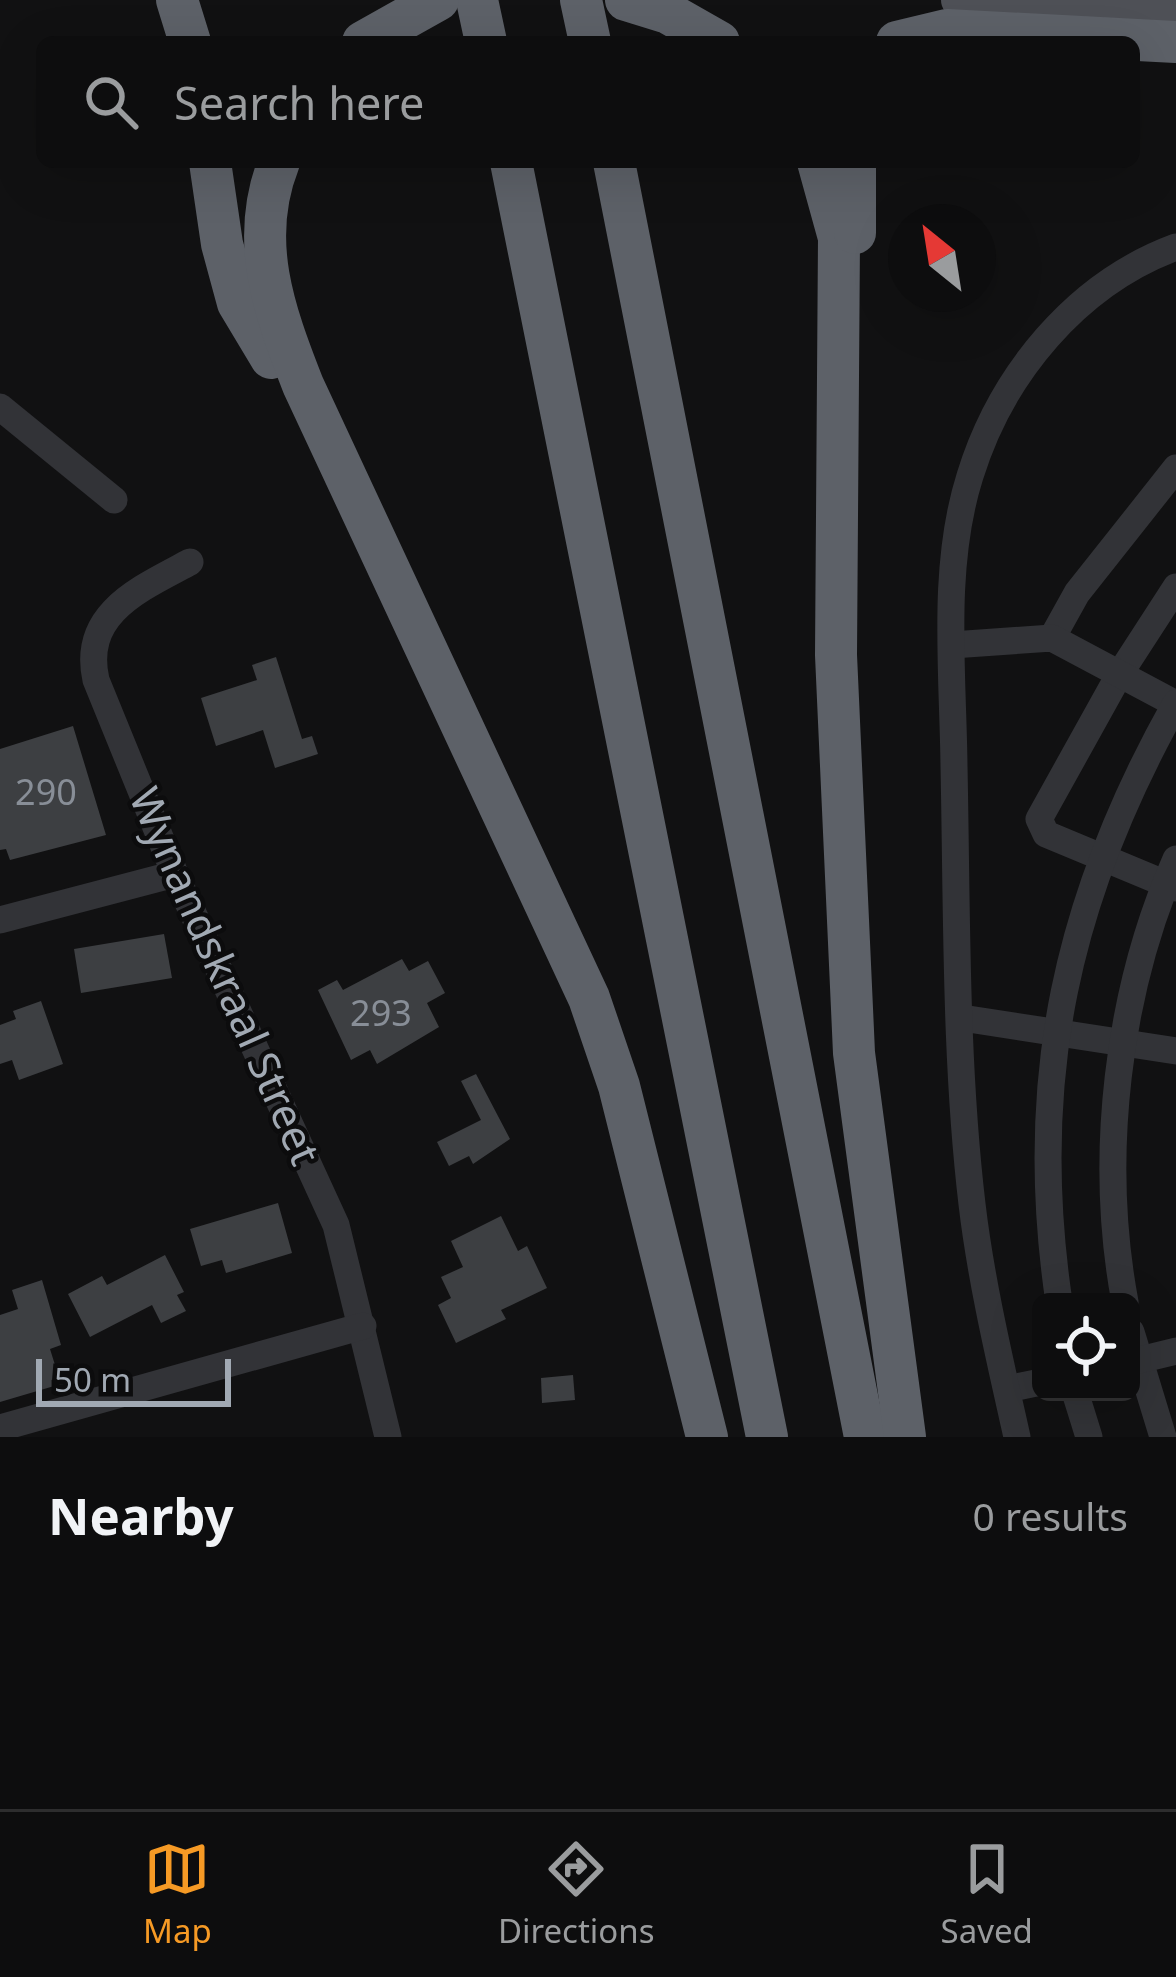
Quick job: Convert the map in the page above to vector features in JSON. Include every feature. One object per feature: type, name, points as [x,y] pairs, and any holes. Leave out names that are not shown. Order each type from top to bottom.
[{"type":"highway","points":[[177,0],[188,36]]},
{"type":"highway","points":[[373,36],[438,0]]},
{"type":"highway","points":[[477,0],[485,36]]},
{"type":"highway","points":[[581,0],[589,36]]},
{"type":"highway","points":[[626,0],[668,13],[708,36]]},
{"type":"highway","points":[[922,36],[947,30],[1062,36]]},
{"type":"highway","points":[[1140,40],[1176,42]]},
{"type":"highway","points":[[211,168],[222,244],[238,303],[428,650]]},
{"type":"highway","points":[[278,168],[265,218],[272,305],[303,385],[590,998],[625,1108],[707,1437]]},
{"type":"highway","points":[[512,168],[767,1437]]},
{"type":"highway","points":[[615,168],[866,1437]]},
{"type":"highway","points":[[820,168],[834,205],[840,286],[836,655],[854,1053],[905,1437]]},
{"type":"highway","points":[[836,492],[856,263],[855,168]]},
{"type":"main road","points":[[959,0],[1176,16]]},
{"type":"street","points":[[1017,1437],[972,1204],[952,645],[956,541],[986,430],[1020,374],[1096,288],[1136,262],[1176,247]]},
{"type":"street","points":[[0,407],[114,500]]},
{"type":"street","points":[[1052,638],[1077,593],[1176,468]]},
{"type":"street","name":"Wynandskraal Street","points":[[190,562],[110,612],[93,646],[102,695],[175,874],[337,1225],[388,1437]]},
{"type":"street","points":[[1123,1293],[1118,1265],[1116,1164],[1123,1042],[1172,877],[1101,861],[1046,834],[1039,819],[1119,675],[1176,587]]},
{"type":"street","points":[[952,645],[1052,638],[1176,704],[1082,906],[1055,1033],[1047,1186],[1058,1293]]},
{"type":"street","points":[[0,920],[175,874]]},
{"type":"street","points":[[962,1018],[1176,1051]]},
{"type":"street","points":[[0,1428],[363,1326]]},
{"type":"street","points":[[1140,1360],[1176,1351]]},
{"type":"street","points":[[1140,1378],[1163,1437]]},
{"type":"street","points":[[1007,1389],[1032,1384]]},
{"type":"street","points":[[1078,1401],[1089,1437]]},
{"type":"building","points":[[276,657],[302,739],[312,736],[318,754],[275,768],[263,730],[216,746],[201,698],[257,680],[252,665]]},
{"type":"building","points":[[73,726],[106,835],[10,860],[6,849],[0,850],[0,749]]},
{"type":"building","points":[[164,934],[172,978],[81,993],[74,949]]},
{"type":"building","points":[[402,959],[409,971],[428,961],[445,993],[427,1003],[439,1027],[377,1064],[370,1050],[351,1060],[318,990],[337,980],[343,990]]},
{"type":"building","points":[[41,1001],[63,1064],[19,1080],[12,1060],[0,1064],[0,1025],[16,1019],[13,1011]]},
{"type":"building","points":[[476,1074],[510,1139],[473,1164],[469,1156],[449,1166],[437,1142],[481,1120],[461,1081]]},
{"type":"building","points":[[278,1203],[292,1253],[226,1273],[222,1260],[201,1266],[190,1229]]},
{"type":"building","points":[[501,1216],[518,1251],[527,1246],[547,1288],[501,1310],[506,1319],[456,1343],[438,1305],[451,1298],[441,1277],[463,1267],[451,1241]]},
{"type":"building","points":[[165,1255],[184,1292],[177,1295],[186,1311],[161,1323],[152,1305],[90,1337],[68,1294],[102,1276],[107,1285]]},
{"type":"building","points":[[42,1280],[61,1345],[50,1349],[61,1384],[0,1402],[0,1315],[18,1309],[12,1290]]},
{"type":"building","points":[[573,1375],[575,1400],[542,1403],[541,1378]]}]
